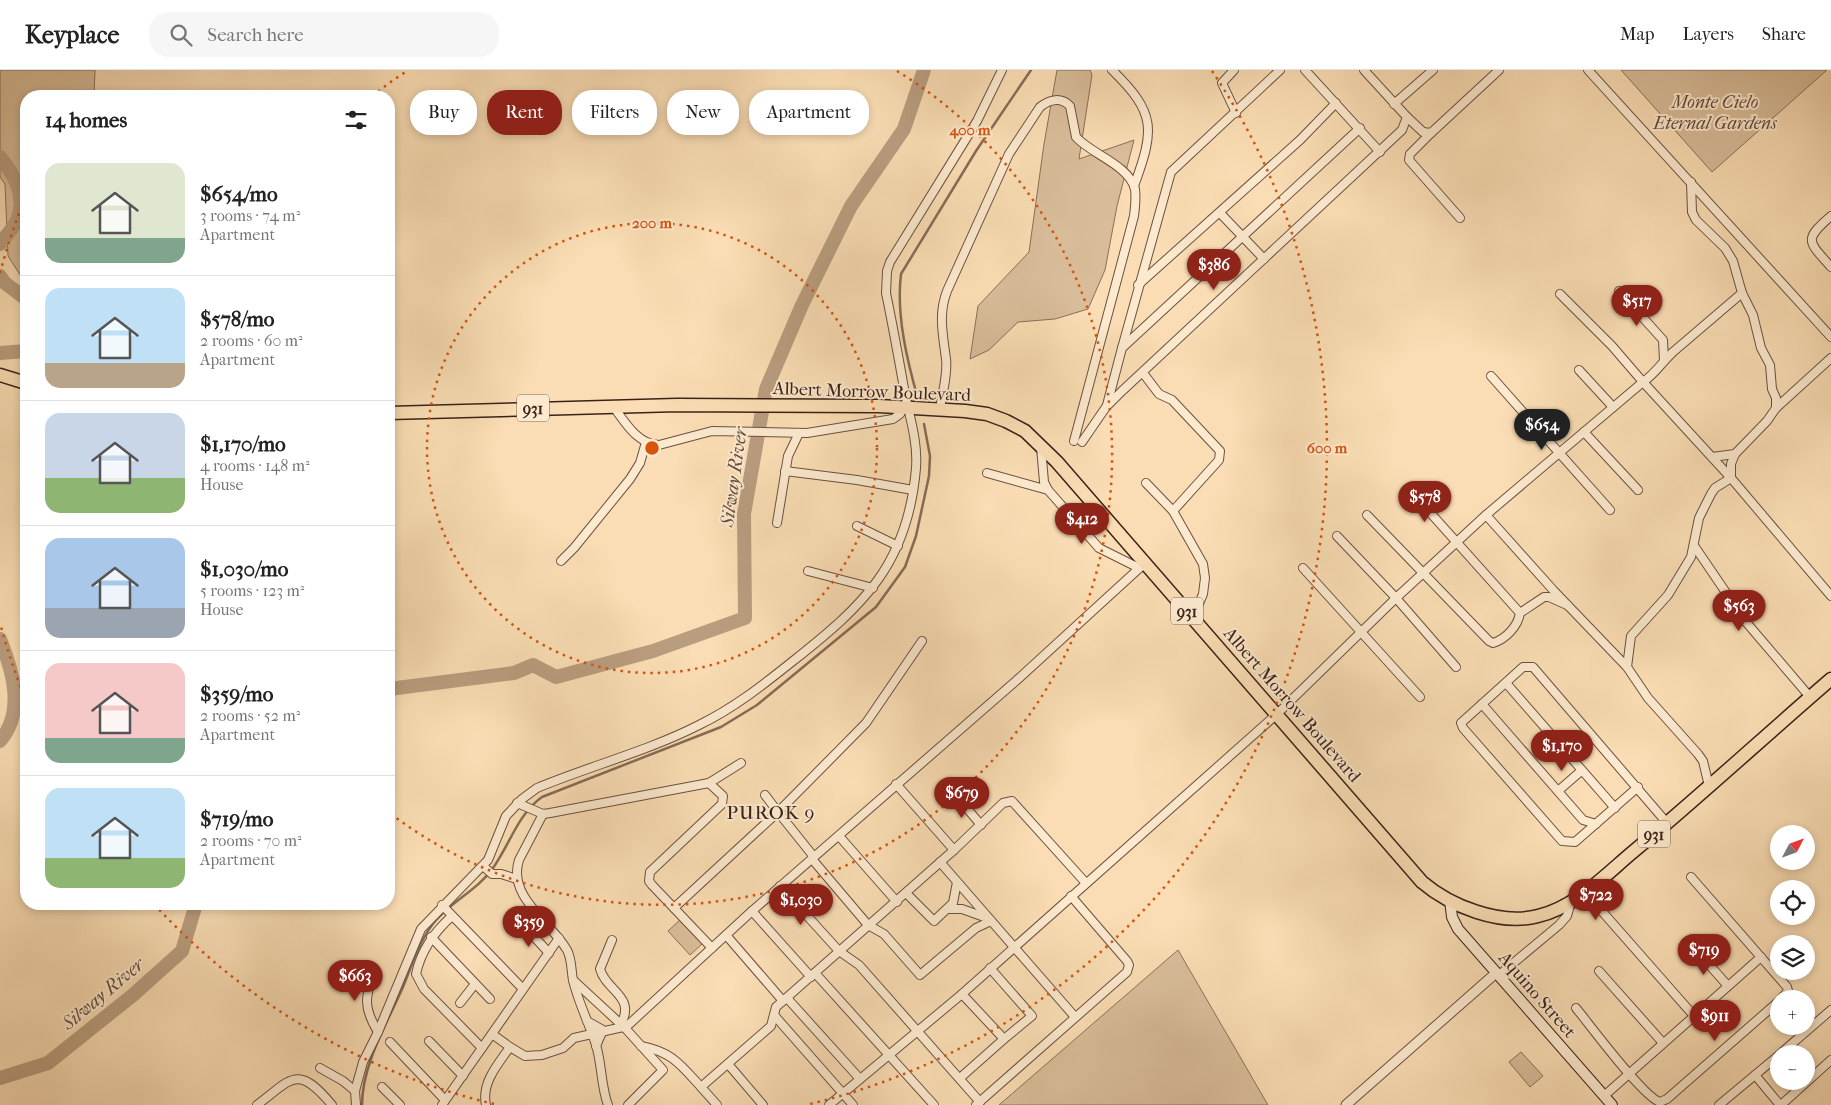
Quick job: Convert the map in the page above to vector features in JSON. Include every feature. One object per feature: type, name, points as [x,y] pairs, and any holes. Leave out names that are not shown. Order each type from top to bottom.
[{"type":"highway","points":[[0,375],[20,381]]},
{"type":"highway","name":"Albert Morrow Boulevard","points":[[395,413],[677,405],[879,406],[940,409],[986,414],[1006,420],[1025,431],[1041,445],[1142,566],[1193,618],[1422,882],[1450,900],[1488,914],[1522,919],[1547,914],[1585,892],[1667,823],[1831,679]]},
{"type":"main road","name":"Aquino Street","points":[[1450,900],[1452,917],[1458,929],[1612,1105]]},
{"type":"street","points":[[356,1105],[355,1091],[363,1062],[378,1032],[420,929],[443,906],[487,870],[503,821],[524,807],[537,788],[698,726],[726,711],[754,693],[817,643],[863,601],[873,588],[898,546],[910,510],[917,453],[906,407],[886,293],[887,271],[904,239],[977,121],[1002,70]]},
{"type":"street","points":[[1112,70],[1135,93],[1148,120],[1148,145],[1134,186],[1134,216],[1078,441],[1106,407],[1380,152],[1402,130],[1407,118]]},
{"type":"street","points":[[1234,70],[1222,83],[1236,113]]},
{"type":"street","points":[[1106,407],[1171,172],[1280,70]]},
{"type":"street","points":[[1305,70],[1380,152]]},
{"type":"street","points":[[1364,70],[1414,126],[1423,132],[1431,133]]},
{"type":"street","points":[[1394,104],[1433,70]]},
{"type":"street","points":[[1588,70],[1831,337]]},
{"type":"street","points":[[1460,218],[1409,160],[1410,154],[1494,72]]},
{"type":"street","points":[[940,409],[946,359],[943,348],[941,312],[943,302],[1009,154],[1037,111],[1048,101],[1066,102],[1073,112],[1076,137],[1118,168],[1134,186]]},
{"type":"street","points":[[1138,286],[1300,140],[1336,103]]},
{"type":"street","points":[[1402,130],[1414,126]]},
{"type":"street","points":[[1122,348],[1360,128]]},
{"type":"street","points":[[1691,182],[1692,212],[1696,220],[1725,248],[1734,261],[1742,293],[1752,311],[1761,348],[1770,365],[1776,408]]},
{"type":"street","points":[[1220,212],[1264,260]]},
{"type":"street","points":[[1831,216],[1815,230],[1812,237],[1814,247],[1831,267]]},
{"type":"street","points":[[1619,291],[1663,340],[1664,361]]},
{"type":"street","points":[[830,1105],[962,994],[1276,714],[1361,631],[1486,515],[1612,407],[1658,372],[1664,361],[1742,293]]},
{"type":"street","points":[[1560,294],[1612,346],[1731,478],[1831,596]]},
{"type":"street","points":[[1125,336],[1135,336]]},
{"type":"street","points":[[1731,478],[1731,464],[1735,454],[1760,430],[1776,408],[1831,358]]},
{"type":"street","points":[[1579,370],[1612,407]]},
{"type":"street","points":[[1142,373],[1159,394],[1172,400],[1220,452],[1221,456],[1173,511]]},
{"type":"street","points":[[1491,376],[1610,510]]},
{"type":"street","points":[[613,406],[633,433],[646,442],[666,444],[703,432],[796,434],[893,419],[906,407]]},
{"type":"street","points":[[1584,432],[1638,490]]},
{"type":"street","points":[[777,523],[785,471],[790,449],[796,442],[796,434]]},
{"type":"street","points":[[560,561],[574,548],[630,478],[640,463],[646,442]]},
{"type":"street","points":[[492,1034],[525,1056],[542,1055],[560,1050],[574,1038],[623,1026],[896,784],[1010,686],[1142,566],[1099,548],[1048,490],[1043,476],[1041,445]]},
{"type":"street","points":[[1712,457],[1735,454]]},
{"type":"street","points":[[785,471],[857,480],[913,490]]},
{"type":"street","points":[[987,473],[1048,490]]},
{"type":"street","points":[[1628,666],[1631,636],[1668,595],[1695,547],[1699,518],[1716,488],[1731,478]]},
{"type":"street","points":[[1146,483],[1173,511],[1203,564],[1205,578],[1203,594],[1193,618]]},
{"type":"street","points":[[1409,489],[1520,613]]},
{"type":"street","points":[[1367,515],[1483,638],[1493,643],[1499,641],[1510,632],[1519,620],[1520,613],[1544,597],[1549,597],[1571,607]]},
{"type":"street","points":[[1486,515],[1551,587],[1628,666],[1648,698],[1703,761],[1709,786]]},
{"type":"street","points":[[857,526],[898,546]]},
{"type":"street","points":[[1336,536],[1396,598],[1456,667]]},
{"type":"street","points":[[1695,547],[1746,622],[1810,697]]},
{"type":"street","points":[[1303,568],[1420,697]]},
{"type":"street","points":[[808,571],[873,588]]},
{"type":"street","points":[[674,908],[778,812],[866,723],[922,641]]},
{"type":"street","points":[[1638,788],[1575,842],[1562,841],[1555,836],[1462,726],[1463,720],[1524,667],[1533,667],[1638,788],[1667,823]]},
{"type":"street","points":[[1506,683],[1615,808]]},
{"type":"street","points":[[1482,704],[1583,820],[1596,824]]},
{"type":"street","points":[[524,807],[542,814],[566,811],[709,782],[741,763]]},
{"type":"street","points":[[1558,791],[1581,771]]},
{"type":"street","points":[[709,782],[722,796],[722,804],[650,872],[649,876],[652,885],[712,948]]},
{"type":"street","points":[[896,784],[954,850]]},
{"type":"street","points":[[765,794],[813,858],[868,925],[884,934],[920,975],[976,928],[991,920]]},
{"type":"street","points":[[959,799],[981,825]]},
{"type":"street","points":[[701,1087],[771,1026],[776,1007],[954,850],[1003,803],[1012,801],[1086,882]]},
{"type":"street","points":[[542,814],[519,860],[516,868],[517,879],[524,897],[559,938],[569,955],[574,980],[596,1046],[607,1105]]},
{"type":"street","points":[[839,836],[896,902]]},
{"type":"street","points":[[940,862],[1075,1017]]},
{"type":"street","points":[[487,870],[517,879]]},
{"type":"street","points":[[1691,876],[1788,990]]},
{"type":"street","points":[[906,893],[934,921],[949,909],[953,903],[958,882]]},
{"type":"street","points":[[780,886],[839,951],[856,962],[960,1078],[978,1103],[1127,972],[1129,965],[1071,896]]},
{"type":"street","points":[[1585,892],[1694,1016]]},
{"type":"street","points":[[1346,1105],[1498,974],[1559,925],[1567,916],[1570,902]]},
{"type":"street","points":[[443,906],[523,989]]},
{"type":"street","points":[[949,909],[978,913],[991,920]]},
{"type":"street","points":[[752,911],[934,1105]]},
{"type":"street","points":[[451,915],[436,930],[419,962],[416,974],[424,989],[482,1048]]},
{"type":"street","points":[[527,929],[549,953]]},
{"type":"street","points":[[726,935],[860,1079]]},
{"type":"street","points":[[432,937],[490,999]]},
{"type":"street","points":[[390,1042],[443,1103],[464,1076],[559,938]]},
{"type":"street","points":[[612,940],[600,969],[625,1004],[626,1012],[623,1026]]},
{"type":"street","points":[[1696,951],[1728,986]]},
{"type":"street","points":[[1604,1096],[1761,957]]},
{"type":"street","points":[[374,968],[368,989],[366,1007],[378,1032]]},
{"type":"street","points":[[960,1078],[1032,1016],[990,968]]},
{"type":"street","points":[[1599,970],[1662,1043]]},
{"type":"street","points":[[574,980],[623,1026],[663,1070],[628,1105]]},
{"type":"street","points":[[460,1003],[475,984]]},
{"type":"street","points":[[962,994],[1004,1039]]},
{"type":"street","points":[[1576,1008],[1629,1073],[1654,1100],[1664,1101],[1770,1009]]},
{"type":"street","points":[[1790,1045],[1831,1010]]},
{"type":"street","points":[[774,1015],[853,1105]]},
{"type":"street","points":[[587,1021],[603,1030]]},
{"type":"street","points":[[596,1046],[603,1030]]},
{"type":"street","points":[[429,1041],[464,1076]]},
{"type":"street","points":[[640,1046],[664,1051],[681,1065],[716,1105]]},
{"type":"street","points":[[486,1105],[485,1091],[488,1081],[510,1047]]},
{"type":"street","points":[[1755,1075],[1780,1105],[1831,1060]]},
{"type":"street","points":[[1719,1105],[1770,1062]]},
{"type":"street","points":[[728,1064],[763,1105]]},
{"type":"street","points":[[320,1068],[343,1081],[355,1091]]},
{"type":"street","points":[[257,1105],[286,1081],[297,1079],[314,1086],[332,1105]]},
{"type":"street","points":[[382,1087],[400,1105]]},
{"type":"green space","points":[[0,70],[95,70],[94,90],[20,90],[20,275],[8,256],[5,184],[0,177]]},
{"type":"green space","points":[[1057,70],[1090,70],[1092,75],[1079,159],[1134,140],[1117,206],[1105,270],[1088,309],[1055,319],[1018,322],[989,350],[970,359],[978,306],[1029,252],[1044,144]]},
{"type":"green space","name":"Monte Cielo Eternal Gardens","points":[[1621,70],[1827,70],[1712,172]]},
{"type":"green space","points":[[681,919],[703,943],[690,955],[668,931]]},
{"type":"green space","points":[[1178,950],[1268,1105],[999,1105]]},
{"type":"green space","points":[[1521,1052],[1543,1076],[1530,1087],[1509,1062]]},
{"type":"waterway","name":"Silway River","points":[[395,688],[514,673],[533,665],[556,677],[653,651],[745,618],[744,514],[766,389],[802,305],[851,206],[904,129],[924,70]]},
{"type":"waterway","points":[[918,399],[906,353],[901,321],[901,274],[976,151],[1031,70]]},
{"type":"waterway","points":[[0,157],[10,171],[20,196]]},
{"type":"waterway","points":[[0,244],[16,222],[20,209]]},
{"type":"waterway","points":[[0,276],[5,283],[20,294]]},
{"type":"waterway","points":[[0,353],[20,351]]},
{"type":"waterway","points":[[362,1105],[363,1090],[371,1060],[423,939],[439,917],[479,884],[493,868],[520,821],[534,804],[542,797],[721,727],[757,705],[876,607],[905,567],[916,536],[929,476],[930,456],[924,424]]},
{"type":"waterway","points":[[0,639],[9,664],[14,691],[12,717],[8,730],[0,741]]},
{"type":"waterway","name":"Silway River","points":[[0,1078],[48,1063],[133,995],[182,951],[194,910]]},
{"type":"district","name":"PUROK 9","points":[[771,813]]}]
